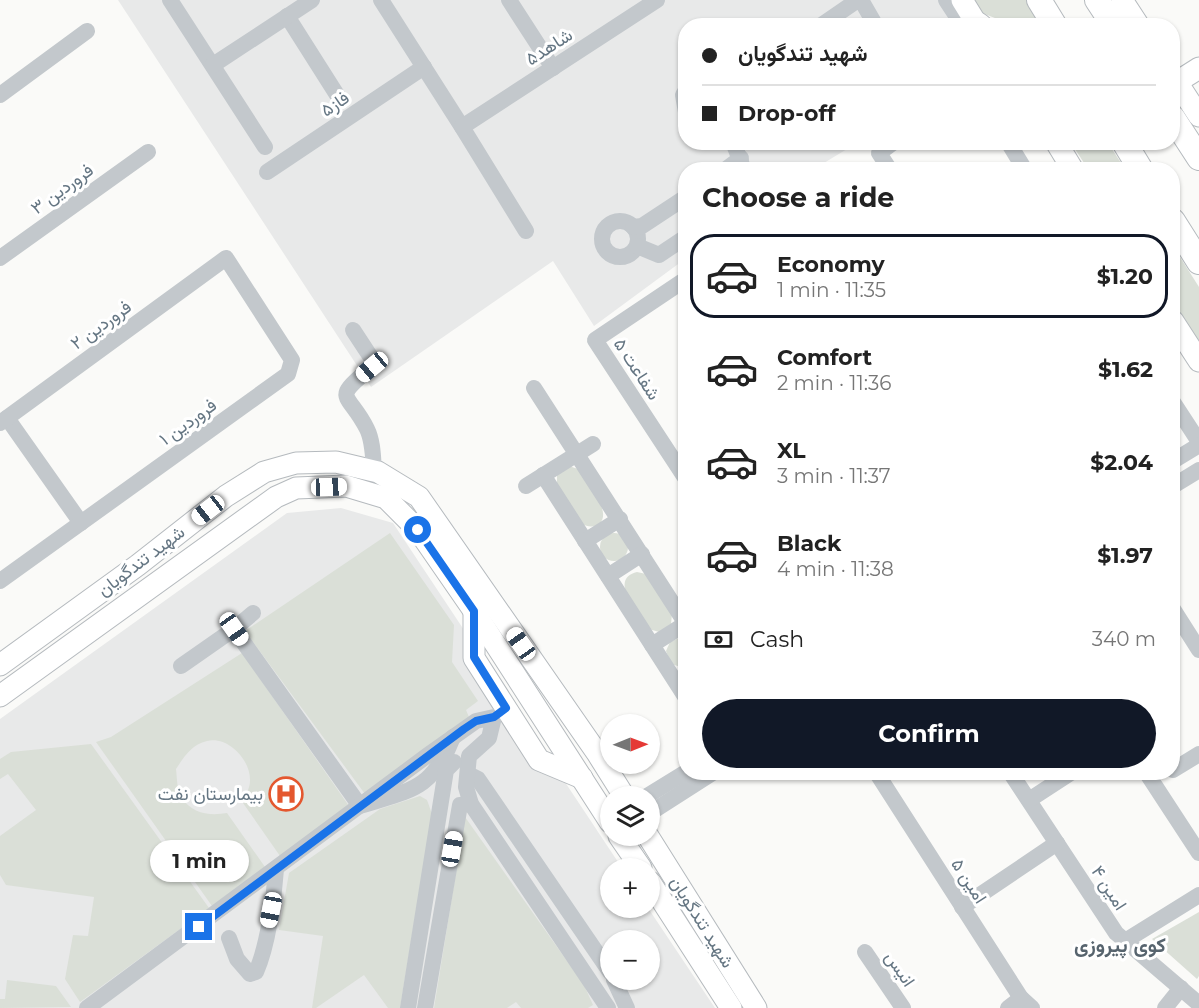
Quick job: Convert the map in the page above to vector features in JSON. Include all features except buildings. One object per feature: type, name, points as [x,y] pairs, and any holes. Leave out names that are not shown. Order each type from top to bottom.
[{"type":"highway","points":[[1039,0],[1050,18]]},
{"type":"highway","points":[[1097,0],[1108,18]]},
{"type":"highway","points":[[1180,129],[1199,158]]},
{"type":"highway","points":[[1180,232],[1199,262]]},
{"type":"main road","points":[[962,0],[971,18]]},
{"type":"main road","points":[[1122,0],[1134,18]]},
{"type":"main road","points":[[1180,77],[1199,68]]},
{"type":"main road","points":[[1180,87],[1199,116]]},
{"type":"main road","points":[[1180,332],[1199,362]]},
{"type":"main road","name":"شهید تندگویان","points":[[0,665],[138,565],[226,496],[264,472],[296,463],[336,462],[374,471],[419,497],[425,524],[474,611],[600,806]]},
{"type":"main road","points":[[264,472],[276,496]]},
{"type":"main road","name":"شهید تندگویان","points":[[0,696],[276,496],[296,488],[346,486],[386,498],[425,524],[546,680],[618,786]]},
{"type":"main road","points":[[474,611],[474,657],[491,721],[540,759],[582,778]]},
{"type":"main road","points":[[491,721],[546,680]]},
{"type":"main road","name":"شهید تندگویان","points":[[654,846],[756,1008]]},
{"type":"main road","name":"شهید تندگویان","points":[[660,898],[731,1008]]},
{"type":"street","points":[[170,0],[264,147]]},
{"type":"street","points":[[381,0],[526,231]]},
{"type":"street","points":[[509,0],[553,68]]},
{"type":"street","points":[[832,18],[859,0],[871,18]]},
{"type":"street","points":[[946,0],[967,18]]},
{"type":"street","name":"شاهد۵","points":[[462,127],[648,2]]},
{"type":"street","points":[[213,65],[298,6],[339,98]]},
{"type":"street","points":[[0,95],[87,31]]},
{"type":"street","name":"فاز۵","points":[[267,172],[424,67]]},
{"type":"street","points":[[883,150],[879,153],[885,162]]},
{"type":"street","name":"فروردین ۳","points":[[0,258],[148,152]]},
{"type":"street","points":[[633,227],[642,226],[678,202]]},
{"type":"street","points":[[625,221],[633,227],[638,236],[637,246],[630,255],[620,258],[610,255],[603,247],[602,237],[606,227],[614,222],[625,221]]},
{"type":"street","points":[[637,246],[659,255],[678,242]]},
{"type":"street","name":"فروردین ۲","points":[[4,421],[226,258]]},
{"type":"street","name":"فروردین ۱","points":[[0,581],[288,374],[292,360],[226,258]]},
{"type":"street","name":"شفاعت ۵","points":[[678,284],[595,340],[678,467]]},
{"type":"street","points":[[353,330],[372,359],[372,367],[349,386],[346,394],[348,402],[367,430],[374,471]]},
{"type":"street","points":[[534,388],[678,613]]},
{"type":"street","points":[[1180,413],[1199,443],[1180,456]]},
{"type":"street","points":[[4,421],[81,523]]},
{"type":"street","points":[[526,486],[593,444]]},
{"type":"street","points":[[1180,482],[1199,470]]},
{"type":"street","points":[[543,475],[652,645],[678,677]]},
{"type":"street","points":[[585,540],[620,519]]},
{"type":"street","points":[[608,576],[642,554]]},
{"type":"street","points":[[181,666],[253,614]]},
{"type":"street","points":[[1180,620],[1199,650]]},
{"type":"street","points":[[652,645],[678,628]]},
{"type":"street","points":[[234,629],[360,806]]},
{"type":"street","points":[[87,1008],[360,806],[416,788],[435,772],[445,758],[453,737],[491,721]]},
{"type":"street","points":[[491,721],[469,756],[466,787],[471,804],[609,998],[627,1008]]},
{"type":"street","points":[[1180,766],[1199,754]]},
{"type":"street","points":[[408,1008],[446,770],[455,761],[469,756]]},
{"type":"street","points":[[466,779],[472,776],[478,778],[600,957]]},
{"type":"street","points":[[660,788],[678,777]]},
{"type":"street","points":[[660,807],[702,780]]},
{"type":"street","name":"امین ۵","points":[[881,780],[962,907],[1020,1005]]},
{"type":"street","name":"امین ۴","points":[[1015,780],[1116,933],[1199,1004]]},
{"type":"street","points":[[1029,800],[1060,780]]},
{"type":"street","points":[[1150,780],[1199,854]]},
{"type":"street","points":[[425,1008],[460,805],[471,804]]},
{"type":"street","points":[[962,907],[1057,843]]},
{"type":"street","points":[[229,938],[237,959],[250,974],[256,972],[261,960],[275,887],[276,869]]},
{"type":"street","points":[[1125,941],[1199,895]]},
{"type":"street","name":"انیس","points":[[865,952],[903,1008]]},
{"type":"street","points":[[1165,1008],[1181,988]]},
{"type":"shaded area","points":[[118,0],[948,0],[960,18],[678,18],[678,150],[845,150],[826,162],[678,162],[678,264],[594,326],[553,261],[371,387]]},
{"type":"shaded area","points":[[973,0],[1026,0],[1038,18],[995,18],[982,13]]},
{"type":"shaded area","points":[[1076,150],[1113,150],[1120,162],[1083,162]]},
{"type":"shaded area","points":[[1180,257],[1199,287],[1199,342],[1180,313]]},
{"type":"shaded area","points":[[569,466],[578,469],[600,504],[603,518],[596,526],[582,524],[557,484],[557,475]]},
{"type":"shaded area","name":"بیمارستان نفت","points":[[341,508],[393,523],[600,835],[600,846],[607,846],[615,858],[600,858],[600,918],[655,918],[715,1008],[0,1008],[0,719],[287,513]]},
{"type":"shaded area","points":[[390,533],[454,625],[452,662],[478,701],[466,710],[469,717],[365,794],[245,631]]},
{"type":"shaded area","points":[[614,533],[624,537],[628,547],[624,557],[614,561],[604,557],[600,547],[604,537]]},
{"type":"shaded area","points":[[637,572],[646,574],[672,614],[671,624],[659,632],[649,629],[628,598],[625,582],[629,576]]},
{"type":"shaded area","points":[[678,638],[678,666],[671,664],[666,651],[670,642]]},
{"type":"shaded area","points":[[242,653],[349,806],[280,856],[243,803],[250,781],[247,765],[237,751],[215,740],[192,748],[176,769],[181,797],[190,807],[202,813],[227,813],[265,867],[212,906],[96,742],[111,737]]},
{"type":"shaded area","points":[[91,744],[209,908],[80,1002],[65,979],[73,935],[88,936],[94,897],[6,885],[0,875],[0,836],[36,810],[8,774],[0,779],[0,759],[11,752]]},
{"type":"shaded area","points":[[420,796],[427,800],[432,814],[400,1008],[388,1008],[364,975],[316,1008],[312,1008],[323,936],[279,930],[289,873],[380,809]]},
{"type":"shaded area","points":[[465,817],[584,985],[593,1005],[588,1008],[521,1008],[516,1002],[507,1008],[434,1008]]},
{"type":"shaded area","points":[[1199,912],[1199,976],[1197,979],[1152,939]]},
{"type":"shaded area","points":[[7,980],[56,986],[71,1007],[0,1008],[0,999],[5,999]]},
{"type":"place","name":"بیمارستان نفت","points":[[286,794]]},
{"type":"district","name":"کوی پیروزی","points":[[1120,945]]},
{"type":"route","points":[[199,927],[464,729],[476,721],[494,717],[506,708],[474,657],[474,611],[418,530]]}]
